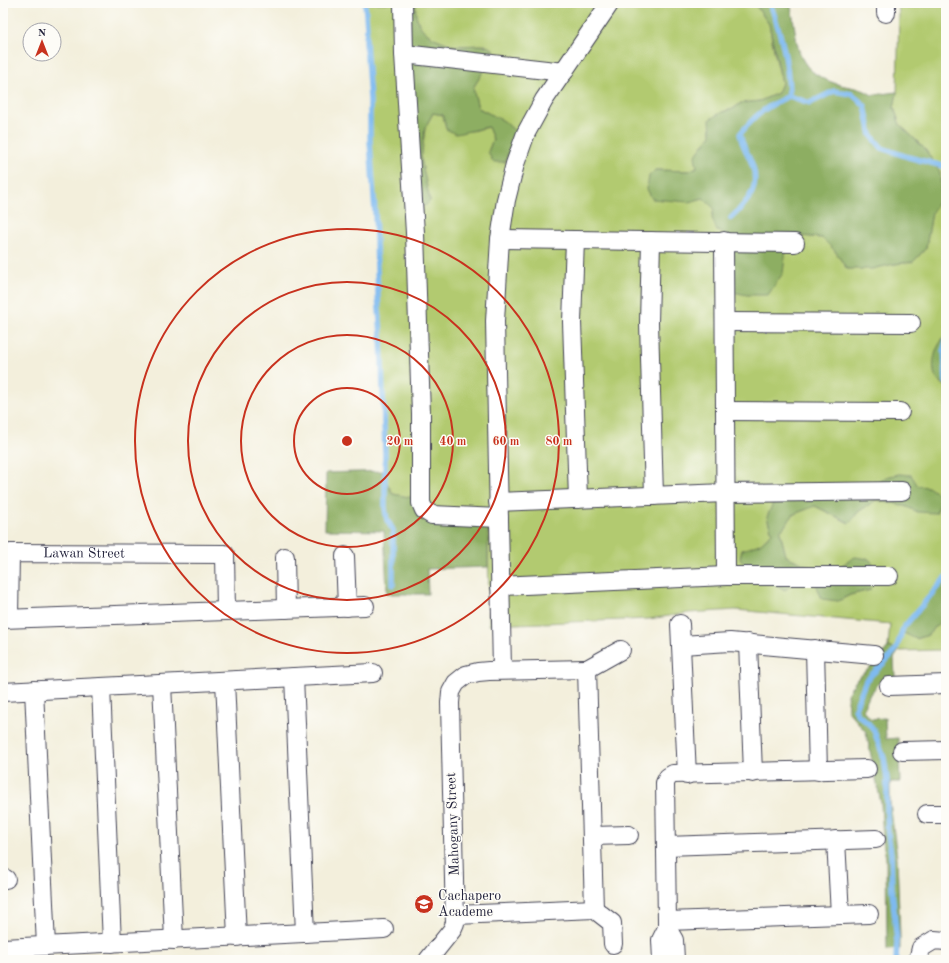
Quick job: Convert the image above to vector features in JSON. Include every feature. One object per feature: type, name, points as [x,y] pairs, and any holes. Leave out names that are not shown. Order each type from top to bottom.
[{"type":"street","points":[[403,3],[404,54],[415,233],[421,414],[421,503],[424,510],[432,515],[499,510],[578,499],[726,493],[902,491]]},
{"type":"street","points":[[502,670],[495,321],[500,239],[506,200],[515,164],[526,133],[544,100],[610,3]]},
{"type":"street","points":[[404,54],[564,72]]},
{"type":"street","points":[[500,239],[796,243]]},
{"type":"street","points":[[575,240],[572,322],[578,499]]},
{"type":"street","points":[[651,240],[649,323],[654,496]]},
{"type":"street","points":[[724,241],[726,576]]},
{"type":"street","points":[[725,322],[911,323]]},
{"type":"street","points":[[726,411],[900,412]]},
{"type":"street","name":"Lawan Street","points":[[6,618],[10,553],[225,554],[226,611]]},
{"type":"street","points":[[346,556],[347,607]]},
{"type":"street","points":[[285,557],[286,609]]},
{"type":"street","points":[[500,586],[726,576],[889,576]]},
{"type":"street","points":[[6,618],[365,606]]},
{"type":"street","points":[[680,624],[687,775]]},
{"type":"street","points":[[681,644],[730,642],[748,643],[874,655]]},
{"type":"street","points":[[748,643],[753,773]]},
{"type":"street","points":[[815,649],[818,771]]},
{"type":"street","points":[[594,909],[587,669],[621,650]]},
{"type":"street","name":"Mahogany Street","points":[[428,960],[452,930],[456,915],[450,703],[451,692],[456,683],[466,675],[489,671],[587,669]]},
{"type":"street","points":[[3,692],[373,673]]},
{"type":"street","points":[[294,677],[305,933]]},
{"type":"street","points":[[225,681],[236,937]]},
{"type":"street","points":[[162,684],[174,940]]},
{"type":"street","points":[[889,686],[946,684]]},
{"type":"street","points":[[101,687],[112,943]]},
{"type":"street","points":[[34,690],[46,946]]},
{"type":"street","points":[[902,751],[946,750]]},
{"type":"street","points":[[662,960],[661,940],[667,925],[665,783],[668,777],[673,774],[687,775],[867,770]]},
{"type":"street","points":[[927,814],[946,814]]},
{"type":"street","points":[[592,836],[628,835]]},
{"type":"street","points":[[666,846],[876,839]]},
{"type":"street","points":[[836,840],[840,915]]},
{"type":"street","points":[[456,915],[594,909],[612,923],[613,944]]},
{"type":"street","points":[[667,925],[869,914]]},
{"type":"street","points":[[667,925],[674,940],[675,960]]},
{"type":"street","points":[[3,948],[384,929]]},
{"type":"street","points":[[918,960],[921,948],[934,940],[946,941]]},
{"type":"green space","points":[[365,3],[406,3],[413,145],[430,201],[421,159],[425,128],[433,113],[443,115],[446,129],[472,131],[488,127],[493,139],[488,152],[505,162],[488,113],[478,108],[473,88],[481,75],[486,45],[455,46],[433,38],[420,28],[415,12],[416,3],[754,3],[769,24],[782,83],[778,93],[760,101],[741,103],[733,109],[722,112],[711,135],[702,146],[697,167],[689,171],[655,170],[689,202],[703,198],[715,208],[712,218],[730,236],[733,254],[733,292],[802,236],[822,238],[835,251],[847,269],[913,262],[926,248],[932,211],[941,198],[925,149],[900,125],[894,108],[897,92],[898,3],[946,3],[946,337],[942,339],[940,383],[946,386],[946,577],[903,628],[902,632],[917,639],[928,635],[940,622],[946,618],[946,650],[899,651],[888,647],[890,624],[736,610],[689,613],[649,619],[489,625],[488,528],[393,494],[385,479],[381,335],[370,142],[370,100],[366,41],[367,27]],"holes":[[[875,485],[928,487],[918,512],[903,505],[876,500],[858,512],[849,523],[815,506],[794,514],[780,532],[786,556],[819,571],[837,568],[870,590],[850,595],[838,601],[800,571],[742,550],[760,544],[772,533],[767,517]]]},
{"type":"green space","points":[[406,3],[416,3],[419,23],[431,36],[454,46],[480,45],[493,49],[494,57],[473,88],[478,108],[504,121],[516,132],[505,162],[493,162],[488,152],[493,139],[488,127],[456,134],[446,129],[443,115],[433,113],[425,128],[421,159],[430,201],[425,206],[417,201]]},
{"type":"green space","points":[[754,3],[790,3],[797,42],[804,62],[811,70],[822,78],[837,84],[864,90],[872,95],[897,92],[894,108],[900,125],[925,149],[940,172],[941,198],[932,212],[926,248],[913,262],[894,264],[872,269],[847,269],[835,251],[822,238],[802,236],[786,249],[783,273],[768,295],[747,295],[733,292],[733,254],[730,236],[717,231],[712,218],[714,208],[703,198],[689,202],[652,199],[647,189],[649,176],[655,170],[689,171],[697,167],[695,156],[711,135],[710,119],[722,112],[733,109],[741,103],[760,101],[778,93],[782,83],[769,24]]},
{"type":"green space","points":[[946,337],[946,386],[940,382],[935,374],[934,358],[937,348]]},
{"type":"green space","points":[[385,471],[385,479],[393,494],[414,498],[419,514],[483,525],[488,528],[488,567],[427,569],[428,594],[387,594],[384,531],[325,530],[326,473]]},
{"type":"green space","points":[[899,474],[911,475],[918,486],[928,487],[943,497],[936,513],[918,512],[903,505],[876,500],[858,512],[850,523],[815,506],[794,514],[780,532],[786,556],[819,571],[837,568],[855,557],[869,559],[876,568],[870,590],[850,595],[838,601],[822,599],[815,581],[794,583],[785,590],[748,569],[740,558],[742,550],[760,544],[772,533],[767,517],[773,503],[791,497],[875,485],[886,477]]},
{"type":"green space","points":[[946,577],[946,618],[940,622],[928,635],[916,639],[902,632],[903,628]]},
{"type":"green space","points":[[888,647],[899,651],[894,658],[895,677],[881,681],[870,694],[863,710],[871,719],[885,718],[886,739],[898,738],[900,782],[890,782],[890,802],[897,857],[900,949],[887,950],[886,858],[883,843],[881,803],[866,732],[848,711],[847,694],[857,679],[875,663]]},
{"type":"waterway","points":[[365,3],[370,100],[370,142],[381,335],[385,452],[385,508],[387,520],[393,530],[393,585]]},
{"type":"waterway","points":[[770,3],[784,49],[788,72],[789,96],[810,103],[834,91],[852,94],[865,106],[871,135],[882,148],[946,168]]},
{"type":"waterway","points":[[731,218],[749,199],[755,177],[750,159],[740,134],[751,121],[762,112],[774,103],[789,96]]},
{"type":"waterway","points":[[946,341],[944,349],[946,382]]},
{"type":"waterway","points":[[896,960],[897,942],[892,889],[891,853],[888,834],[887,779],[884,758],[874,731],[868,723],[857,714],[855,708],[866,680],[896,650],[903,628],[946,577]]},
{"type":"place","name":"Cachapero Academe","points":[[424,904]]}]
